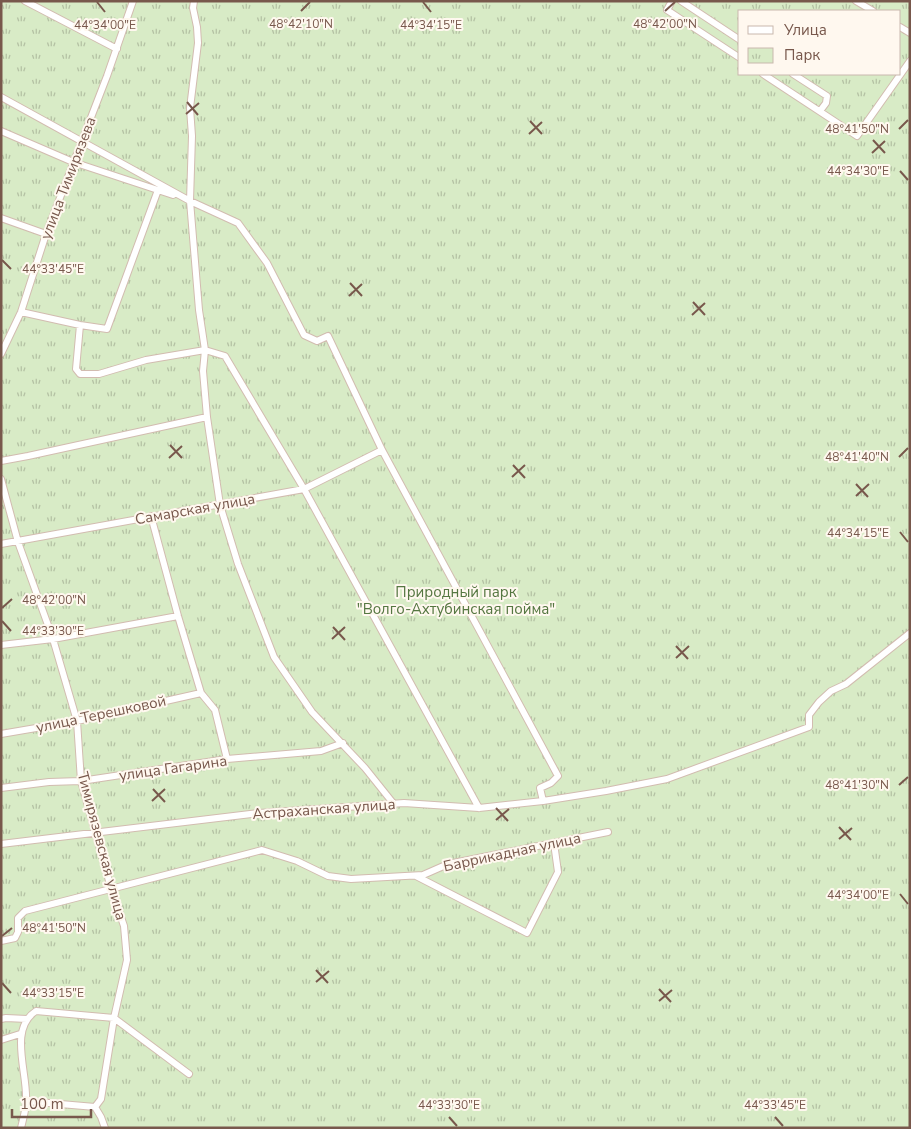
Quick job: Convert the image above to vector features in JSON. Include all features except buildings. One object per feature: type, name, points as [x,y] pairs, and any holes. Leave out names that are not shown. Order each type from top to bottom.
[{"type":"street","points":[[26,1],[116,48]]},
{"type":"street","name":"улица Тимирязева","points":[[2,352],[21,312],[46,234],[133,1]]},
{"type":"street","points":[[194,1],[193,8],[198,43],[190,108],[192,136],[190,201],[199,310],[205,350],[203,371],[207,417],[220,505],[238,564],[274,657],[312,712],[365,768],[393,803]]},
{"type":"street","points":[[672,1],[667,10],[738,57]]},
{"type":"street","points":[[680,1],[738,39]]},
{"type":"street","points":[[856,1],[871,10]]},
{"type":"street","points":[[901,74],[910,61]]},
{"type":"street","points":[[764,75],[857,136],[900,75]]},
{"type":"street","points":[[795,75],[827,96],[826,103],[820,112]]},
{"type":"street","points":[[1,96],[190,201],[238,223],[267,263],[304,336],[317,341],[328,336],[382,450],[558,776],[551,783],[540,788],[543,801]]},
{"type":"street","points":[[1,131],[74,162],[190,201]]},
{"type":"street","points":[[21,312],[107,329],[158,190]]},
{"type":"street","points":[[1,218],[46,234]]},
{"type":"street","points":[[80,325],[76,369],[80,374],[98,374],[146,360],[205,350],[225,356],[304,489],[478,808]]},
{"type":"street","points":[[1,461],[207,417]]},
{"type":"street","name":"Самарская улица","points":[[1,544],[304,489],[382,450]]},
{"type":"street","name":"Тимирязевская улица","points":[[1,479],[18,542],[53,640],[77,721],[81,781],[111,888],[124,926],[127,960],[114,1018],[100,1099],[95,1107]]},
{"type":"street","points":[[151,516],[201,693],[215,710],[227,759]]},
{"type":"street","points":[[1,646],[53,640],[178,616]]},
{"type":"street","name":"Астраханская улица","points":[[1,844],[258,813],[393,803],[478,808],[543,801],[647,784],[667,779],[809,727],[809,715],[819,702],[832,691],[846,684],[910,633]]},
{"type":"street","name":"улица Терешковой","points":[[1,734],[77,721],[201,693]]},
{"type":"street","name":"улица Гагарина","points":[[1,788],[49,782],[81,781],[227,759],[321,751],[343,744]]},
{"type":"street","name":"Баррикадная улица","points":[[1,941],[15,938],[18,932],[18,918],[25,911],[262,850],[297,860],[328,876],[337,878],[423,875],[448,864],[608,832]]},
{"type":"street","points":[[412,874],[527,933],[558,872],[554,842]]},
{"type":"street","points":[[21,1128],[26,1101],[20,1034],[27,1019],[36,1011],[114,1018],[189,1074]]},
{"type":"street","points":[[1,1019],[27,1019]]},
{"type":"street","points":[[1,1040],[20,1034]]},
{"type":"street","points":[[26,1101],[95,1107],[105,1128]]},
{"type":"green space","name":"Природный парк \"Волго-Ахтубинская пойма\"","points":[[1,1],[910,1],[910,1128],[1,1128]]}]
